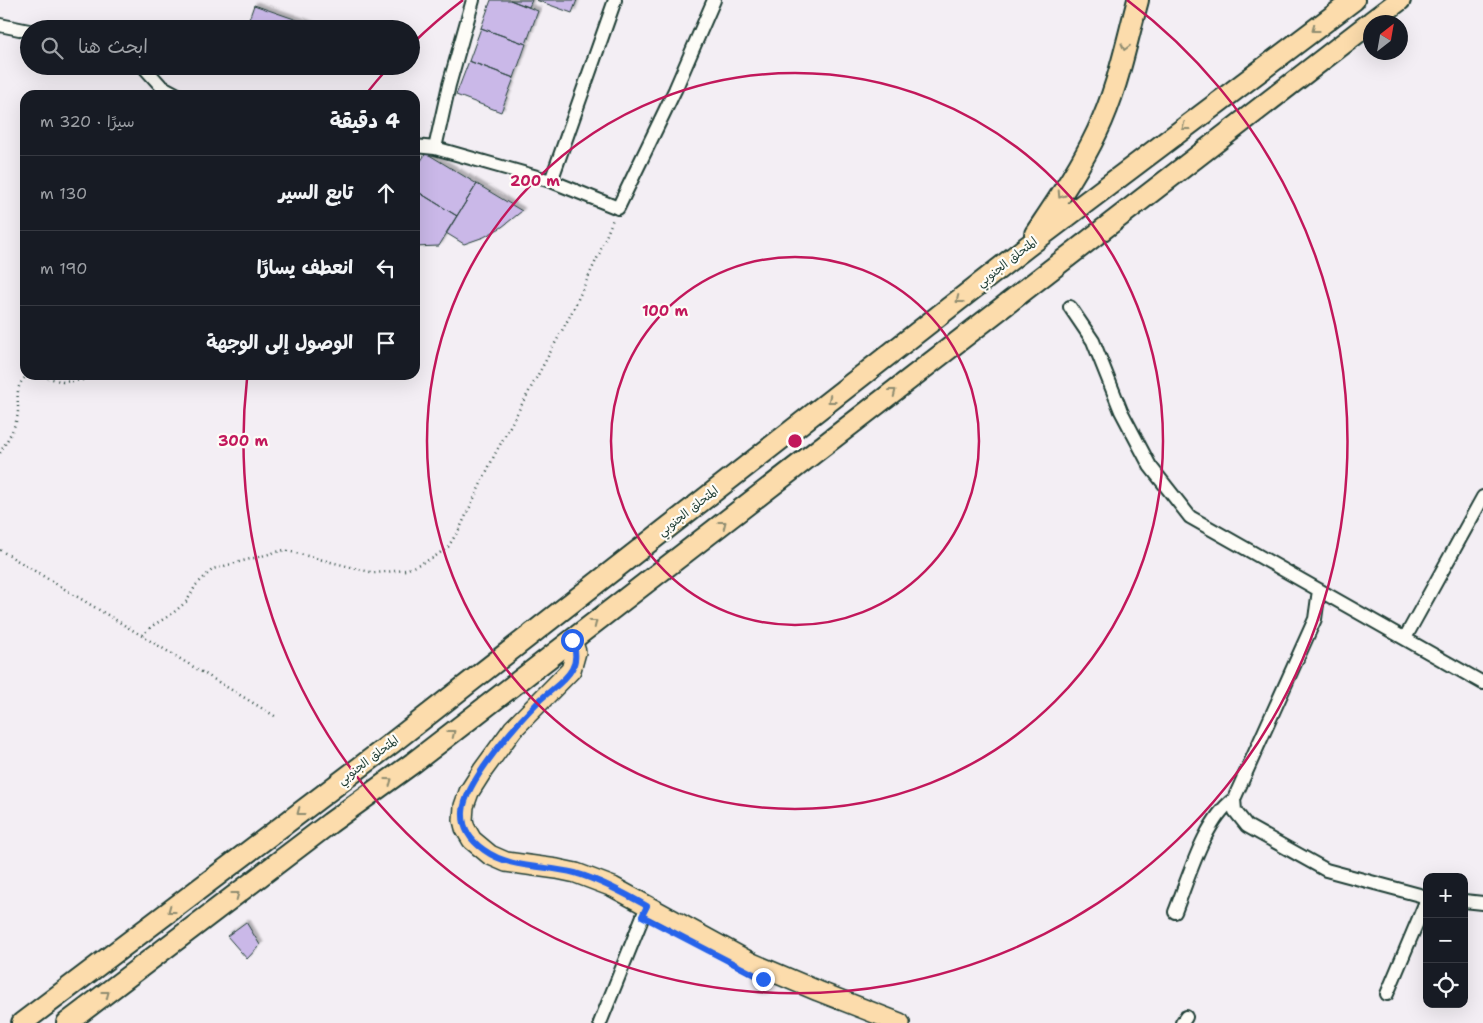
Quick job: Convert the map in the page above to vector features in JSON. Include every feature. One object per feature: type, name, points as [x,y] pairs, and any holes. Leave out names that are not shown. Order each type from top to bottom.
[{"type":"highway","points":[[1028,246],[1078,170],[1098,132],[1110,101],[1138,0]]},
{"type":"highway","name":"المتحلق الجنوبي","points":[[22,1023],[392,743],[1028,246],[1354,0]]},
{"type":"highway","points":[[1381,15],[1400,0]]},
{"type":"highway","points":[[67,1023],[413,763],[1363,29]]},
{"type":"main road","points":[[572,640],[576,652],[571,670],[513,729],[482,770],[469,792],[463,813],[465,828],[468,834],[477,845],[498,859],[516,864],[576,873],[613,887],[645,911],[714,955],[804,998],[868,1023]]},
{"type":"main road","points":[[645,911],[785,978],[900,1023]]},
{"type":"street","points":[[435,148],[449,86],[473,0]]},
{"type":"street","points":[[551,181],[616,0]]},
{"type":"street","points":[[420,146],[435,148],[551,181],[618,208],[675,90],[714,0]]},
{"type":"street","points":[[0,25],[20,29]]},
{"type":"street","points":[[151,75],[161,86],[169,90]]},
{"type":"street","points":[[1070,307],[1093,341],[1121,411],[1150,466],[1190,517],[1483,682]]},
{"type":"street","points":[[1405,638],[1483,497]]},
{"type":"street","points":[[1319,590],[1315,619],[1234,799],[1235,811],[1247,826],[1326,870],[1423,897]]},
{"type":"street","points":[[1175,912],[1207,832],[1224,806],[1234,799]]},
{"type":"street","points":[[1468,901],[1483,903]]},
{"type":"street","points":[[1387,994],[1423,908]]},
{"type":"street","points":[[600,1023],[645,911]]},
{"type":"path","points":[[142,635],[187,601],[196,586],[213,569],[223,566],[284,550],[374,573],[406,570],[433,558],[448,547],[460,528],[495,454],[570,314],[600,252],[618,208]]},
{"type":"path","points":[[0,453],[17,417],[16,395],[22,380]]},
{"type":"path","points":[[51,380],[63,382],[82,380]]},
{"type":"path","points":[[0,550],[278,718]]},
{"type":"building","points":[[491,0],[510,0],[538,11],[526,44],[481,28]]},
{"type":"building","points":[[510,0],[532,0],[529,7]]},
{"type":"building","points":[[536,0],[577,0],[572,13]]},
{"type":"building","points":[[254,5],[297,20],[249,20]]},
{"type":"building","points":[[481,28],[526,44],[514,78],[469,61]]},
{"type":"building","points":[[469,61],[514,78],[501,112],[456,95]]},
{"type":"building","points":[[426,153],[477,184],[457,216],[420,193],[420,162]]},
{"type":"building","points":[[477,184],[522,211],[502,227],[484,237],[464,244],[446,233]]},
{"type":"building","points":[[420,193],[457,216],[439,246],[420,247]]},
{"type":"building","points":[[246,922],[260,945],[247,959],[227,936]]},
{"type":"route","points":[[572,640],[576,652],[571,670],[513,729],[482,770],[469,792],[463,813],[463,820],[468,834],[482,850],[506,862],[576,873],[613,887],[647,906],[642,916],[763,979]]}]
